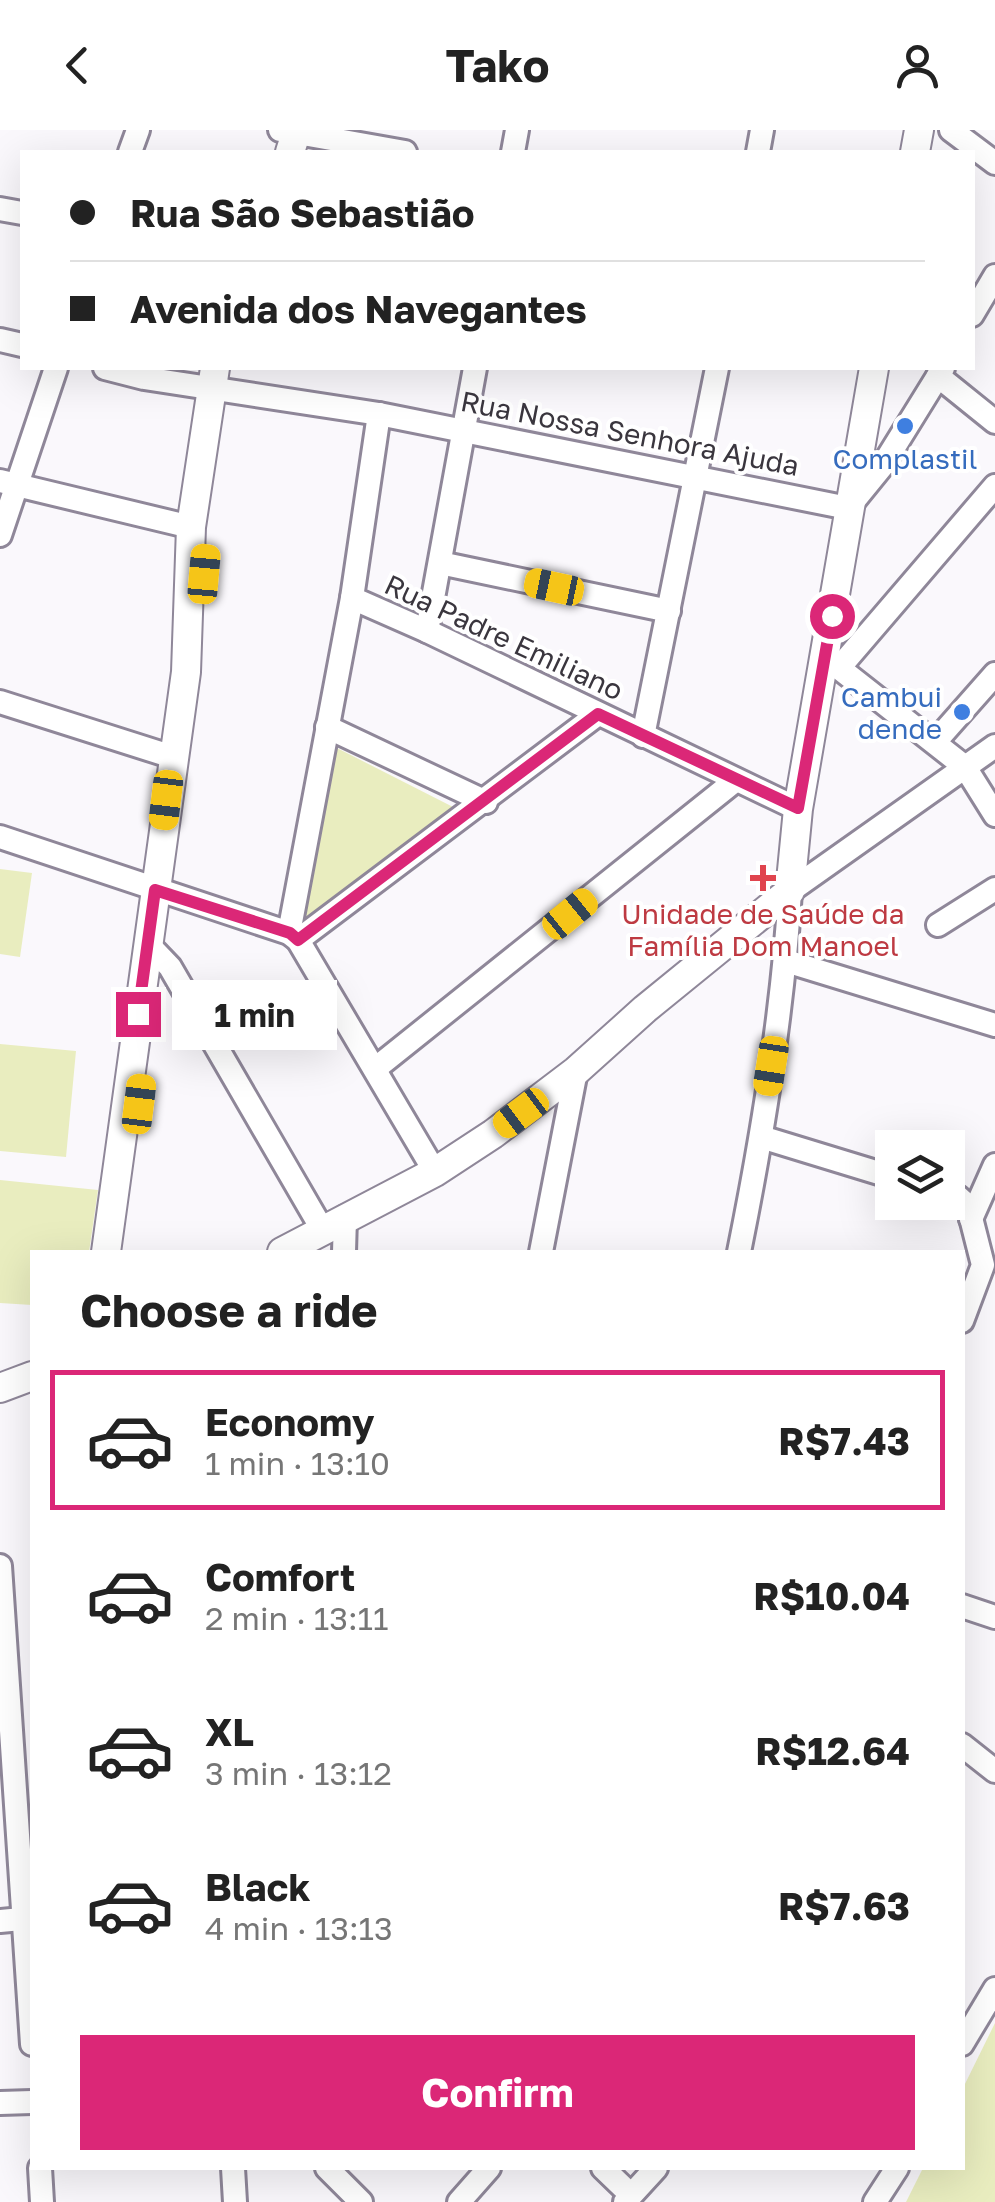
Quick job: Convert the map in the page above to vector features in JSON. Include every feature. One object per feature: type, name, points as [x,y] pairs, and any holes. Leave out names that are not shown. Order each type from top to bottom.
[{"type":"main road","points":[[286,1250],[435,1172],[493,1134],[576,1071],[790,891],[798,808],[832,666],[848,508],[874,370]]},
{"type":"main road","points":[[122,1250],[172,758],[186,672],[191,527],[220,378]]},
{"type":"main road","points":[[160,892],[199,672],[220,378]]},
{"type":"main road","points":[[106,1250],[153,948]]},
{"type":"main road","points":[[0,1388],[30,1377]]},
{"type":"street","points":[[951,130],[995,163]]},
{"type":"street","points":[[286,137],[389,150]]},
{"type":"street","points":[[975,310],[995,276]]},
{"type":"street","points":[[0,535],[9,483],[55,370]]},
{"type":"street","name":"Rua Nossa Senhora Ajuda","points":[[113,370],[144,378],[220,378],[379,414],[848,508]]},
{"type":"street","points":[[427,631],[474,370]]},
{"type":"street","points":[[643,736],[717,370]]},
{"type":"street","points":[[848,508],[883,464],[940,372],[995,422]]},
{"type":"street","name":"Rua Padre Emiliano","points":[[379,414],[352,598],[798,808]]},
{"type":"street","points":[[9,483],[191,527]]},
{"type":"street","points":[[995,486],[832,666],[965,767],[995,816]]},
{"type":"street","points":[[440,563],[669,611]]},
{"type":"street","points":[[294,936],[352,598]]},
{"type":"street","points":[[936,742],[995,674]]},
{"type":"street","points":[[0,702],[172,758]]},
{"type":"street","points":[[294,936],[486,802],[598,714]]},
{"type":"street","points":[[327,727],[486,802]]},
{"type":"street","points":[[739,1250],[786,961],[790,891],[995,746]]},
{"type":"street","points":[[376,1068],[736,780]]},
{"type":"street","points":[[0,837],[294,936],[435,1172]]},
{"type":"street","points":[[938,925],[993,894]]},
{"type":"street","points":[[153,948],[170,967],[334,1223],[343,1250]]},
{"type":"street","points":[[786,961],[995,1025]]},
{"type":"street","points":[[541,1250],[576,1071]]},
{"type":"street","points":[[760,1136],[875,1171]]},
{"type":"street","points":[[971,1219],[995,1165]]},
{"type":"street","points":[[965,1202],[989,1267],[965,1315]]},
{"type":"street","points":[[0,1566],[6,1738],[29,1918],[30,1960]]},
{"type":"street","points":[[965,1607],[995,1617]]},
{"type":"street","points":[[965,1746],[995,1771]]},
{"type":"street","points":[[0,1921],[29,1918]]},
{"type":"street","points":[[965,2039],[995,1990]]},
{"type":"street","points":[[0,2104],[30,2102]]},
{"type":"street","points":[[40,2170],[42,2202]]},
{"type":"street","points":[[233,2170],[235,2202]]},
{"type":"street","points":[[459,2202],[487,2170]]},
{"type":"street","points":[[606,2170],[628,2199],[654,2170]]},
{"type":"street","points":[[876,2202],[896,2170]]},
{"type":"street","points":[[337,2171],[361,2202]]},
{"type":"green space","points":[[331,745],[457,809],[308,925],[300,919]]},
{"type":"green space","points":[[0,869],[32,873],[20,957],[0,954]]},
{"type":"green space","points":[[0,1044],[76,1051],[66,1157],[0,1151]]},
{"type":"green space","points":[[0,1180],[98,1190],[89,1250],[30,1250],[30,1305],[0,1303]]},
{"type":"green space","points":[[995,2023],[995,2202],[906,2202],[922,2170],[965,2170],[965,2084]]},
{"type":"place","name":"Complastil","points":[[905,426]]},
{"type":"place","name":"Cambui dende","points":[[962,712]]},
{"type":"place","name":"Unidade de Saúde da Família Dom Manoel","points":[[763,878]]},
{"type":"route","points":[[138,1014],[155,890],[290,933],[298,940],[598,714],[798,808],[832,616]]}]
